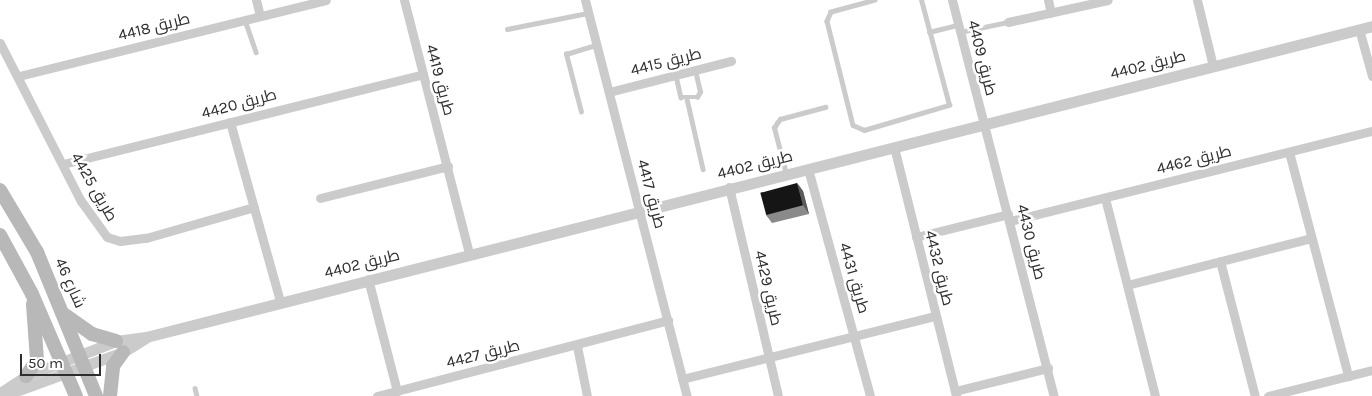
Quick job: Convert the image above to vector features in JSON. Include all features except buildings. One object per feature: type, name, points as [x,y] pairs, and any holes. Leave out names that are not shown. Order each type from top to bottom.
[{"type":"main road","name":"شارع 46","points":[[0,190],[37,252],[65,315],[96,396]]},
{"type":"main road","points":[[0,235],[32,294],[76,396]]},
{"type":"main road","points":[[26,376],[37,360],[32,294]]},
{"type":"main road","points":[[65,315],[92,334],[119,347],[113,366],[110,396]]},
{"type":"street","points":[[256,0],[260,16]]},
{"type":"street","name":"طريق 4418","points":[[19,76],[326,0]]},
{"type":"street","name":"طريق 4419","points":[[404,0],[469,253]]},
{"type":"street","name":"طريق 4417","points":[[584,0],[687,396]]},
{"type":"street","name":"طريق 4409","points":[[952,0],[984,124]]},
{"type":"street","points":[[1048,0],[1051,13]]},
{"type":"street","points":[[1008,22],[1108,0]]},
{"type":"street","points":[[1198,0],[1213,66]]},
{"type":"street","name":"طريق 4402","points":[[65,367],[146,336],[280,301],[1372,26]]},
{"type":"street","points":[[1360,29],[1372,76]]},
{"type":"street","name":"طريق 4425","points":[[0,43],[98,229],[107,237],[120,241],[146,238],[254,207]]},
{"type":"street","name":"طريق 4415","points":[[609,92],[731,61]]},
{"type":"street","name":"طريق 4420","points":[[63,164],[423,74]]},
{"type":"street","points":[[230,122],[280,301]]},
{"type":"street","name":"طريق 4430","points":[[984,124],[1054,396]]},
{"type":"street","name":"طريق 4462","points":[[916,237],[1105,198],[1372,131]]},
{"type":"street","name":"طريق 4432","points":[[894,147],[955,394]]},
{"type":"street","points":[[1289,152],[1348,376]]},
{"type":"street","points":[[320,198],[448,166]]},
{"type":"street","name":"طريق 4431","points":[[808,168],[870,396]]},
{"type":"street","name":"طريق 4429","points":[[729,187],[778,396]]},
{"type":"street","points":[[1105,198],[1155,396]]},
{"type":"street","points":[[1127,284],[1311,238]]},
{"type":"street","points":[[1220,261],[1254,396]]},
{"type":"street","points":[[368,279],[397,391]]},
{"type":"street","points":[[682,378],[935,316]]},
{"type":"street","name":"طريق 4427","points":[[376,396],[576,346],[668,320]]},
{"type":"street","points":[[576,346],[587,396]]},
{"type":"street","points":[[0,394],[26,376],[65,367]]},
{"type":"street","points":[[0,394],[65,367]]},
{"type":"street","points":[[955,394],[1048,368]]},
{"type":"street","points":[[1268,396],[1372,370]]},
{"type":"lane","points":[[875,0],[835,11],[827,18],[856,128],[868,129],[947,107],[949,102],[921,0]]},
{"type":"lane","points":[[507,29],[588,13]]},
{"type":"lane","points":[[245,20],[256,52]]},
{"type":"lane","points":[[929,32],[1008,22]]},
{"type":"lane","points":[[581,112],[566,54],[596,44]]},
{"type":"lane","points":[[687,99],[700,92],[695,71]]},
{"type":"lane","points":[[676,76],[682,97],[687,99]]},
{"type":"lane","points":[[687,99],[703,169]]},
{"type":"lane","points":[[786,174],[774,128],[780,119],[824,107]]},
{"type":"lane","points":[[195,388],[197,396]]}]
